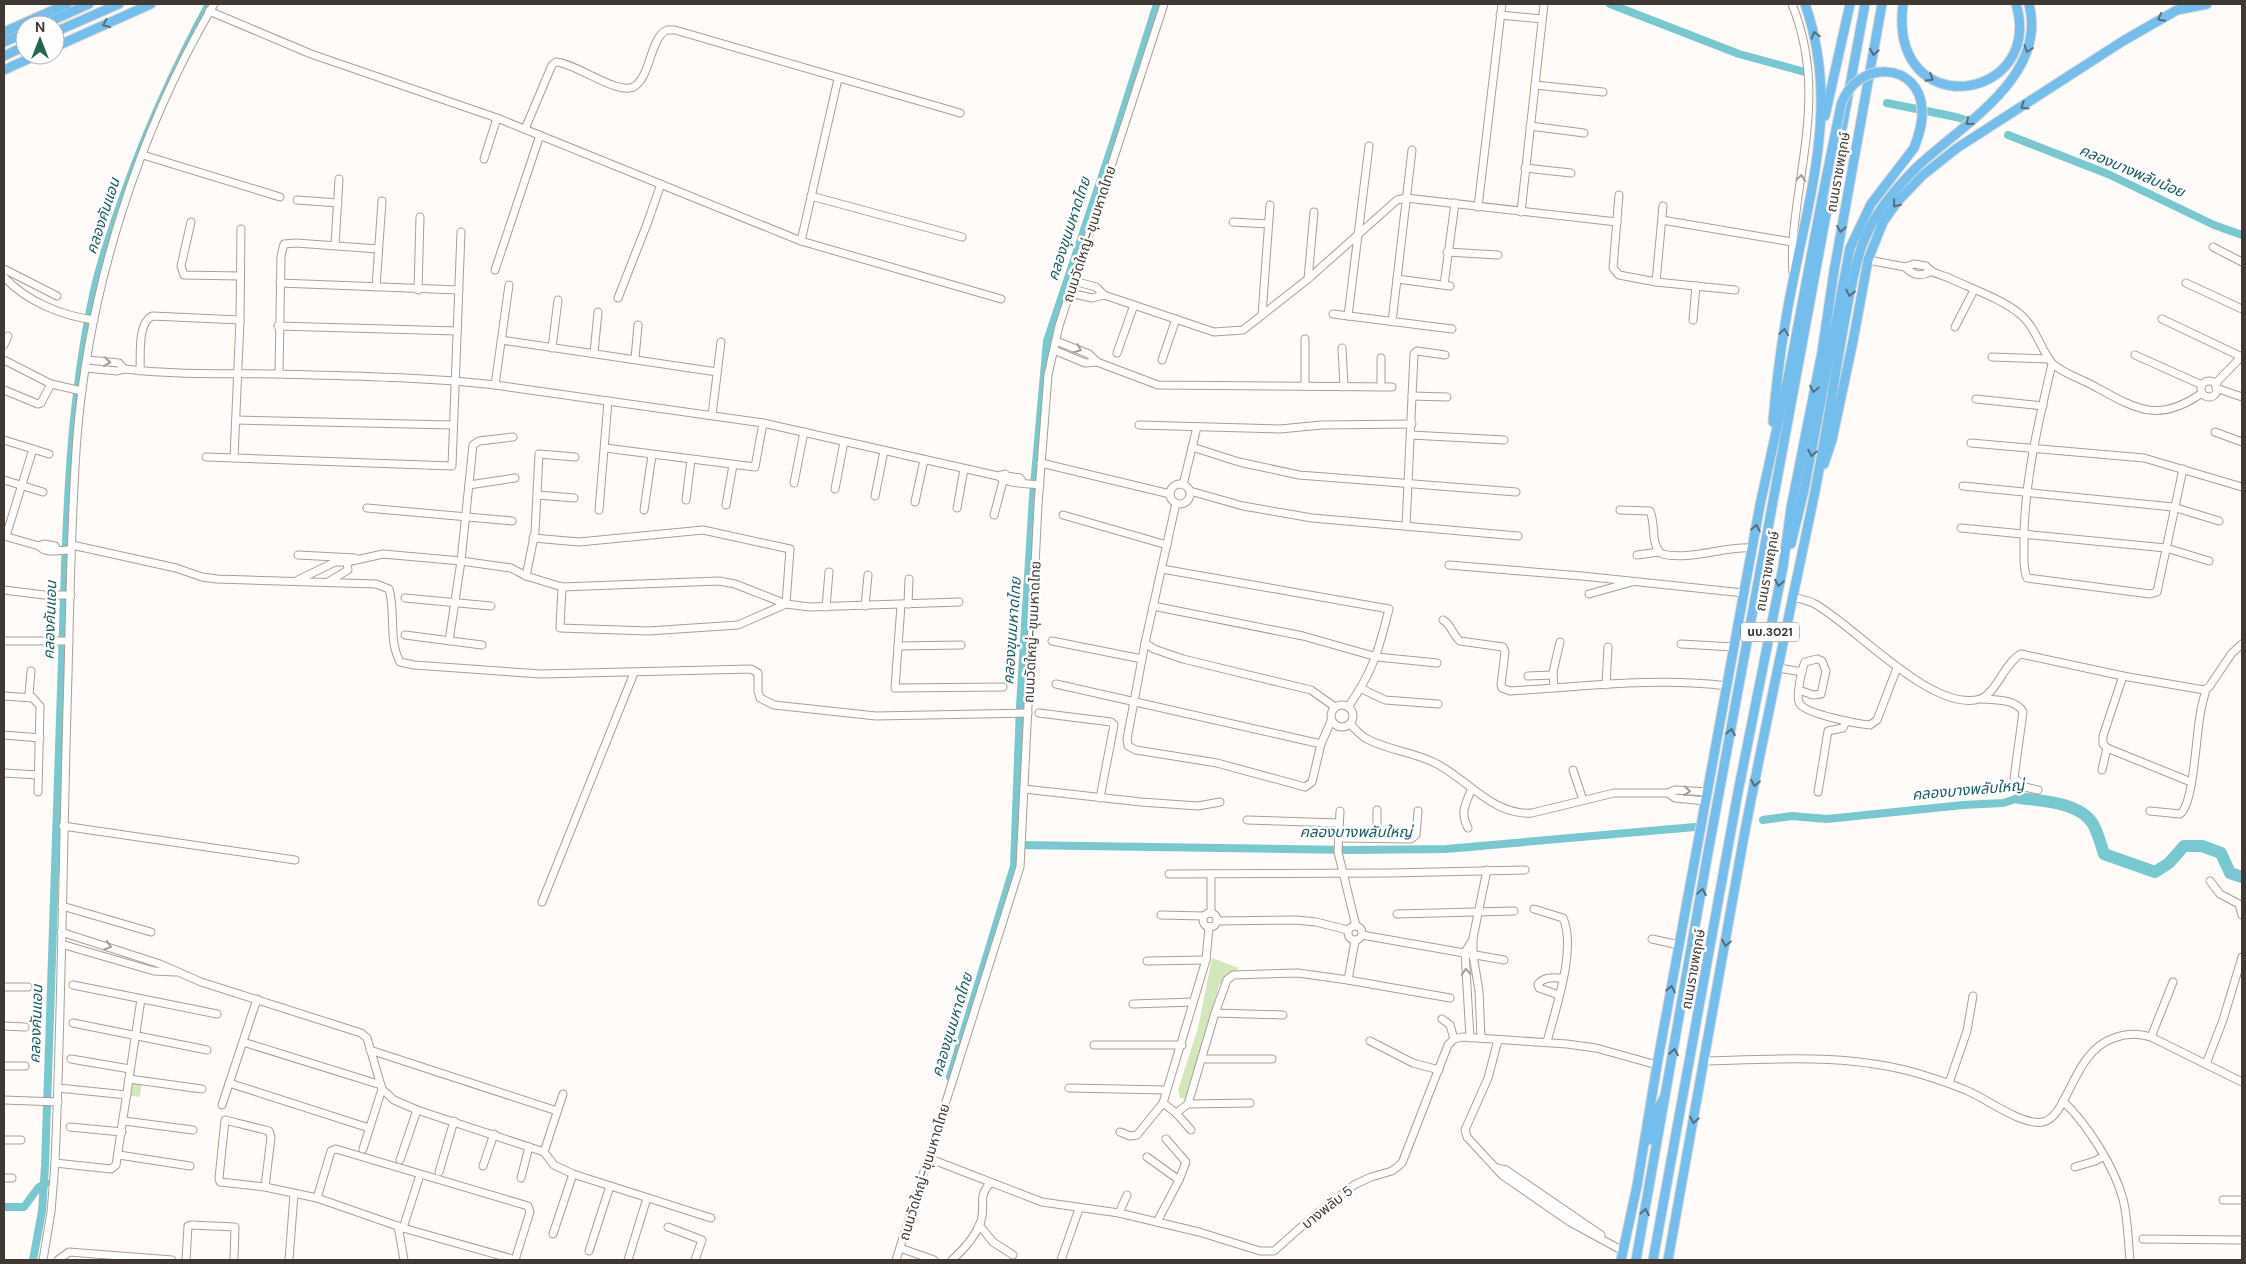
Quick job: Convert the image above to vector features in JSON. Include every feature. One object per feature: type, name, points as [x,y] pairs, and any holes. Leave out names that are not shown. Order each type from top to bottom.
[{"type":"main road","points":[[4,32],[67,4]]},
{"type":"main road","points":[[64,15],[89,4]]},
{"type":"main road","points":[[65,28],[118,4]]},
{"type":"main road","points":[[65,42],[150,4]]},
{"type":"main road","points":[[1805,4],[1817,42],[1820,63],[1822,95],[1820,136]]},
{"type":"main road","points":[[1771,450],[1776,390],[1793,278],[1810,199],[1820,136],[1850,4]]},
{"type":"main road","name":"ถนนราชพฤกษ์","points":[[1636,1260],[1667,1094],[1707,858],[1865,4]]},
{"type":"main road","name":"ถนนราชพฤกษ์","points":[[1653,1260],[1738,792],[1783,567],[1791,508],[1822,352],[1882,4]]},
{"type":"main road","points":[[1903,4],[1901,25],[1905,44],[1920,70],[1929,78],[1945,85],[1969,86],[1987,80],[2003,69],[2017,46],[2020,22],[2016,4]]},
{"type":"main road","points":[[1814,496],[1846,312],[1856,266],[1868,230],[1886,202],[1917,167],[1979,113],[2015,76],[2028,51],[2033,18],[2029,4]]},
{"type":"main road","points":[[1814,496],[1832,440],[1854,341],[1868,260],[1883,222],[1898,201],[1923,175],[1957,148],[2158,19],[2177,10],[2207,4]]},
{"type":"main road","points":[[1771,450],[1789,373],[1844,95],[1860,77],[1868,73],[1886,72],[1905,77],[1917,92],[1922,109],[1920,132],[1914,148],[1870,204],[1855,233],[1850,248],[1804,490],[1794,533],[1783,567]]},
{"type":"main road","name":"ถนนราชพฤกษ์","points":[[1622,1256],[1637,1186],[1657,1065],[1771,450]]},
{"type":"main road","name":"ถนนราชพฤกษ์","points":[[1668,1260],[1739,864],[1814,496]]},
{"type":"main road","points":[[1738,792],[1739,864]]},
{"type":"main road","points":[[1706,800],[1707,858]]},
{"type":"main road","points":[[1637,1186],[1645,1164],[1657,1110],[1667,1094]]},
{"type":"street","points":[[43,1260],[51,1212],[55,1162],[69,595],[65,549],[77,437],[79,391],[107,257],[152,128],[183,62],[214,4]]},
{"type":"street","name":"ถนนวัดใหญ่-ขุนมหาดไทย","points":[[896,1260],[1020,867],[1038,485],[1048,375],[1070,292],[1164,4]]},
{"type":"street","points":[[1478,207],[1502,4]]},
{"type":"street","points":[[1521,212],[1544,4]]},
{"type":"street","points":[[1792,4],[1805,42],[1810,80],[1808,120],[1792,242],[1793,278]]},
{"type":"street","points":[[209,11],[315,55],[497,118],[801,241],[1001,299]]},
{"type":"street","points":[[1500,15],[1542,19]]},
{"type":"street","points":[[525,129],[552,65],[556,62],[565,62],[592,76],[624,89],[631,89],[638,84],[659,36],[667,30],[675,30],[960,113]]},
{"type":"street","points":[[801,241],[838,79]]},
{"type":"street","points":[[1535,84],[1603,92]]},
{"type":"street","points":[[484,159],[497,118]]},
{"type":"street","points":[[1530,126],[1584,133]]},
{"type":"street","points":[[495,270],[540,135]]},
{"type":"street","points":[[1348,316],[1369,146]]},
{"type":"street","points":[[1392,322],[1412,150]]},
{"type":"street","points":[[143,155],[280,197]]},
{"type":"street","points":[[1525,168],[1571,173]]},
{"type":"street","points":[[335,245],[339,178]]},
{"type":"street","points":[[618,298],[661,184]]},
{"type":"street","points":[[1619,194],[1613,268],[1615,272],[1619,275],[1656,282],[1735,290]]},
{"type":"street","points":[[811,196],[962,237]]},
{"type":"street","points":[[1074,281],[1096,287],[1104,295],[1214,332],[1243,330],[1308,279],[1398,200],[1406,198],[1617,222]]},
{"type":"street","points":[[297,200],[338,203]]},
{"type":"street","points":[[376,287],[382,201]]},
{"type":"street","points":[[1397,279],[1447,286],[1448,252],[1455,203]]},
{"type":"street","points":[[1262,315],[1270,205]]},
{"type":"street","points":[[1656,282],[1663,206]]},
{"type":"street","points":[[1308,279],[1314,212]]},
{"type":"street","points":[[418,290],[420,216]]},
{"type":"street","points":[[1662,220],[1792,242]]},
{"type":"street","points":[[191,222],[181,266],[184,275],[240,276]]},
{"type":"street","points":[[1233,222],[1268,224]]},
{"type":"street","points":[[234,458],[240,320],[241,229]]},
{"type":"street","points":[[206,457],[449,468],[453,464],[452,426],[456,381],[461,232]]},
{"type":"street","points":[[279,374],[278,326],[281,256],[284,244],[335,245],[378,249]]},
{"type":"street","points":[[2213,247],[2242,262]]},
{"type":"street","points":[[1448,252],[1498,255]]},
{"type":"street","points":[[1868,260],[1905,267],[1914,264],[1926,266],[1930,272],[1974,290],[2020,314],[2034,330],[2051,361],[2034,448],[2028,492],[2024,534],[2024,572],[2027,578],[2150,594],[2156,592],[2173,507],[2183,469]]},
{"type":"street","points":[[4,269],[57,296]]},
{"type":"street","points":[[4,277],[24,294],[73,316],[94,320]]},
{"type":"street","points":[[280,283],[418,290],[459,290]]},
{"type":"street","points":[[2186,283],[2242,309]]},
{"type":"street","points":[[495,385],[509,285]]},
{"type":"street","points":[[1693,320],[1696,286]]},
{"type":"street","points":[[1955,327],[1974,290]]},
{"type":"street","points":[[1070,292],[1092,298],[1104,295]]},
{"type":"street","points":[[552,348],[558,300]]},
{"type":"street","points":[[1117,353],[1134,305]]},
{"type":"street","points":[[594,353],[598,312]]},
{"type":"street","points":[[1332,314],[1452,329]]},
{"type":"street","points":[[140,371],[143,328],[147,319],[152,316],[240,320]]},
{"type":"street","points":[[1162,360],[1176,319]]},
{"type":"street","points":[[2162,319],[2242,356],[2216,386],[2212,396],[2202,393]]},
{"type":"street","points":[[635,358],[638,325]]},
{"type":"street","points":[[278,326],[457,331]]},
{"type":"street","points":[[4,345],[8,336]]},
{"type":"street","points":[[1305,339],[1305,386]]},
{"type":"street","points":[[501,340],[635,358],[718,372]]},
{"type":"street","points":[[1056,341],[1089,354],[1097,362],[1158,385],[1392,387]]},
{"type":"street","points":[[712,415],[721,342]]},
{"type":"street","points":[[1342,348],[1344,387]]},
{"type":"street","points":[[1054,350],[1085,363],[1097,362]]},
{"type":"street","points":[[1406,526],[1415,352],[1445,355]]},
{"type":"street","points":[[2136,355],[2202,385]]},
{"type":"street","points":[[1992,356],[2051,361],[2126,404],[2143,410],[2172,409],[2186,404],[2202,393]]},
{"type":"street","points":[[1381,358],[1381,387]]},
{"type":"street","points":[[4,360],[51,384],[79,391]]},
{"type":"street","points":[[86,364],[117,372],[124,369],[238,375],[279,374],[456,381],[495,385],[764,423],[964,469],[1002,477],[1020,478],[1026,483],[1038,485]]},
{"type":"street","points":[[2202,385],[2208,381],[2242,397]]},
{"type":"street","points":[[4,390],[38,404],[41,403],[51,384]]},
{"type":"street","points":[[2202,385],[2202,393]]},
{"type":"street","points":[[1412,396],[1447,397]]},
{"type":"street","points":[[1976,399],[2043,406]]},
{"type":"street","points":[[599,510],[608,401]]},
{"type":"street","points":[[236,420],[452,426]]},
{"type":"street","points":[[605,448],[755,468],[764,423]]},
{"type":"street","points":[[1139,425],[1280,429],[1322,425],[1412,424]]},
{"type":"street","points":[[1183,485],[1197,427]]},
{"type":"street","points":[[794,483],[804,432]]},
{"type":"street","points":[[2215,432],[2242,442]]},
{"type":"street","points":[[1411,435],[1504,440]]},
{"type":"street","points":[[449,641],[456,602],[473,445],[476,442],[513,437]]},
{"type":"street","points":[[4,440],[49,454]]},
{"type":"street","points":[[835,489],[844,442]]},
{"type":"street","points":[[1971,443],[2144,458],[2242,487]]},
{"type":"street","points":[[1192,447],[1239,462],[1299,475],[1516,492]]},
{"type":"street","points":[[33,449],[5,536],[40,546],[43,550],[52,552],[65,549],[176,568],[202,577],[228,580],[376,584],[389,589],[392,599],[394,651],[400,662],[414,665],[541,674],[751,669],[758,673],[758,691],[760,698],[766,702],[876,716],[1026,713]]},
{"type":"street","points":[[875,496],[884,451]]},
{"type":"street","points":[[526,576],[534,538],[539,454],[574,457]]},
{"type":"street","points":[[644,510],[652,455]]},
{"type":"street","points":[[686,500],[691,460]]},
{"type":"street","points":[[915,502],[924,460]]},
{"type":"street","points":[[1041,463],[1170,494]]},
{"type":"street","points":[[726,505],[732,465]]},
{"type":"street","points":[[956,508],[964,469]]},
{"type":"street","points":[[994,515],[1002,477]]},
{"type":"street","points":[[469,484],[515,478]]},
{"type":"street","points":[[4,480],[43,492]]},
{"type":"street","points":[[1170,494],[1175,486],[1183,485]]},
{"type":"street","points":[[1183,485],[1190,492],[1243,506],[1312,518],[1518,536]]},
{"type":"street","points":[[1963,486],[2173,507],[2218,522]]},
{"type":"street","points":[[1176,504],[1182,504],[1187,501],[1190,492]]},
{"type":"street","points":[[1170,494],[1176,504]]},
{"type":"street","points":[[538,495],[574,498]]},
{"type":"street","points":[[1176,504],[1144,643],[1127,739],[1128,746],[1136,750],[1217,764],[1305,787],[1312,782],[1321,744],[1335,707],[1341,705],[1348,707],[1353,717],[1350,724],[1340,728],[1331,721]]},
{"type":"street","points":[[367,508],[512,521]]},
{"type":"street","points":[[1620,510],[1650,511],[1655,542],[1659,552]]},
{"type":"street","points":[[1064,514],[1167,545]]},
{"type":"street","points":[[1961,528],[2166,548],[2209,561]]},
{"type":"street","points":[[534,538],[579,542],[703,530],[790,548],[786,604]]},
{"type":"street","points":[[1637,555],[1659,552],[1668,556],[1719,552],[1739,547],[1752,548]]},
{"type":"street","points":[[296,582],[335,562],[347,562],[383,554],[461,561],[511,568],[526,576],[562,587],[720,580],[786,604],[826,607],[959,602]]},
{"type":"street","points":[[298,555],[364,558]]},
{"type":"street","points":[[328,582],[348,570],[347,562]]},
{"type":"street","points":[[1449,565],[1634,581],[1744,593]]},
{"type":"street","points":[[1162,569],[1389,608],[1377,657],[1362,688],[1348,707]]},
{"type":"street","points":[[826,607],[829,572]]},
{"type":"street","points":[[865,606],[868,575]]},
{"type":"street","points":[[909,579],[898,646],[895,688],[1003,687]]},
{"type":"street","points":[[1589,594],[1634,581]]},
{"type":"street","points":[[562,587],[560,628],[648,631],[738,625],[786,604]]},
{"type":"street","points":[[4,590],[69,595]]},
{"type":"street","points":[[1793,597],[1816,605],[1859,636],[1897,668],[1920,683],[1943,694],[1972,700],[1983,698],[2013,703],[2022,709],[2014,778],[2025,787],[2038,790]]},
{"type":"street","points":[[404,598],[491,606]]},
{"type":"street","points":[[1153,606],[1302,636],[1377,657],[1437,663]]},
{"type":"street","points":[[1443,620],[1450,625],[1456,638],[1460,641],[1503,647],[1501,685],[1506,690],[1696,683],[1727,686]]},
{"type":"street","points":[[405,635],[482,645]]},
{"type":"street","points":[[4,641],[67,641]]},
{"type":"street","points":[[1052,641],[1142,659]]},
{"type":"street","points":[[1554,688],[1553,676],[1560,642]]},
{"type":"street","points":[[1144,643],[1154,649],[1183,659],[1311,690],[1335,707]]},
{"type":"street","points":[[1681,644],[1734,647]]},
{"type":"street","points":[[2150,811],[2171,814],[2183,812],[2191,782],[2200,714],[2206,689],[2232,653],[2242,644]]},
{"type":"street","points":[[898,646],[961,645]]},
{"type":"street","points":[[1606,685],[1608,647]]},
{"type":"street","points":[[1983,698],[2011,662],[2021,654],[2199,691],[2206,689]]},
{"type":"street","points":[[1799,690],[1813,695],[1821,694],[1826,671],[1825,664],[1817,659],[1805,662],[1802,672],[1799,690],[1798,703],[1803,707],[1870,725],[1877,720],[1897,668]]},
{"type":"street","points":[[1778,668],[1802,672]]},
{"type":"street","points":[[31,671],[29,689],[33,698],[40,706],[38,792]]},
{"type":"street","points":[[542,902],[634,673]]},
{"type":"street","points":[[1528,676],[1553,676]]},
{"type":"street","points":[[2123,676],[2103,736],[2103,744],[2107,748],[2191,782]]},
{"type":"street","points":[[1056,684],[1134,700],[1321,744]]},
{"type":"street","points":[[1362,688],[1385,700],[1438,704]]},
{"type":"street","points":[[4,696],[33,698]]},
{"type":"street","points":[[1038,714],[1111,722],[1114,725],[1100,798]]},
{"type":"street","points":[[1818,792],[1828,731],[1843,728],[1846,720]]},
{"type":"street","points":[[1350,724],[1366,739],[1434,762],[1471,790],[1511,812],[1521,814],[1532,813],[1614,793],[1668,794],[1675,798],[1706,800]]},
{"type":"street","points":[[4,735],[40,738]]},
{"type":"street","points":[[2102,770],[2107,748]]},
{"type":"street","points":[[1572,770],[1583,800]]},
{"type":"street","points":[[4,773],[38,775]]},
{"type":"street","points":[[1024,789],[1100,798],[1198,806],[1220,802]]},
{"type":"street","points":[[1468,828],[1463,818],[1463,812],[1471,790]]},
{"type":"street","points":[[1377,810],[1377,838]]},
{"type":"street","points":[[1340,811],[1338,852],[1356,926],[1361,930],[1362,935]]},
{"type":"street","points":[[1338,838],[1414,837],[1416,835],[1418,811]]},
{"type":"street","points":[[1247,820],[1339,823]]},
{"type":"street","points":[[63,826],[295,860]]},
{"type":"street","points":[[1481,1038],[1473,938],[1477,911],[1487,870]]},
{"type":"street","points":[[1169,874],[1525,870]]},
{"type":"street","points":[[1210,927],[1204,923],[1207,914],[1211,874]]},
{"type":"street","points":[[2210,881],[2220,894],[2239,904],[2242,915]]},
{"type":"street","points":[[62,906],[151,932]]},
{"type":"street","points":[[1534,909],[1561,917],[1565,923],[1568,950],[1547,1042]]},
{"type":"street","points":[[1397,914],[1514,911]]},
{"type":"street","points":[[1160,915],[1215,915],[1216,925],[1210,927]]},
{"type":"street","points":[[1217,921],[1296,920],[1316,922],[1348,930],[1356,926]]},
{"type":"street","points":[[1120,1132],[1130,1136],[1137,1135],[1163,1103],[1206,960],[1210,927]]},
{"type":"street","points":[[1348,930],[1348,937],[1355,941]]},
{"type":"street","points":[[61,932],[130,953],[201,982],[361,1033],[367,1038],[382,1087],[394,1100],[417,1110],[544,1152],[554,1165],[573,1174],[711,1218]]},
{"type":"street","points":[[1348,980],[1355,941],[1362,935]]},
{"type":"street","points":[[1362,935],[1504,960]]},
{"type":"street","points":[[1470,1038],[1469,1002],[1464,952],[1473,938]]},
{"type":"street","points":[[1652,939],[1679,945]]},
{"type":"street","points":[[61,944],[154,971],[178,972]]},
{"type":"street","points":[[2206,1064],[2223,1020],[2242,957]]},
{"type":"street","points":[[1147,961],[1206,960]]},
{"type":"street","points":[[1176,1113],[1188,1104],[1203,1059],[1215,1013],[1227,980],[1233,975],[1298,973],[1450,998]]},
{"type":"street","points":[[1559,994],[1543,991],[1539,988],[1538,984],[1542,979],[1563,978]]},
{"type":"street","points":[[2151,1038],[2173,982]]},
{"type":"street","points":[[74,985],[217,1014]]},
{"type":"street","points":[[4,987],[28,987]]},
{"type":"street","points":[[1949,1083],[1967,1031],[1973,996]]},
{"type":"street","points":[[55,1162],[111,1169],[116,1165],[141,999]]},
{"type":"street","points":[[222,1105],[257,1000]]},
{"type":"street","points":[[1469,1002],[1479,1000]]},
{"type":"street","points":[[1132,1004],[1192,1002]]},
{"type":"street","points":[[1215,1013],[1283,1015]]},
{"type":"street","points":[[1442,1019],[1450,1025],[1454,1039],[1481,1038],[1547,1042],[1596,1048],[1657,1065]]},
{"type":"street","points":[[73,1023],[207,1050]]},
{"type":"street","points":[[4,1026],[25,1027]]},
{"type":"street","points":[[1704,1060],[1838,1060],[1889,1066],[1949,1083],[2020,1118],[2034,1122],[2041,1122],[2050,1118],[2063,1101],[2079,1068],[2096,1046],[2109,1039],[2126,1035],[2140,1034],[2151,1038],[2242,1082]]},
{"type":"street","name":"บางพลับ 5","points":[[928,1158],[1042,1202],[1078,1209],[1119,1213],[1204,1233],[1260,1252],[1274,1251],[1309,1220],[1354,1185],[1392,1170],[1402,1162],[1448,1045],[1454,1039]]},
{"type":"street","points":[[1498,1040],[1488,1078],[1465,1130],[1467,1137],[1497,1168],[1506,1170],[1557,1210],[1594,1230],[1622,1256]]},
{"type":"street","points":[[1370,1041],[1413,1063],[1439,1070]]},
{"type":"street","points":[[243,1042],[382,1087]]},
{"type":"street","points":[[1094,1045],[1182,1045]]},
{"type":"street","points":[[370,1050],[557,1111]]},
{"type":"street","points":[[71,1059],[130,1069]]},
{"type":"street","points":[[1203,1059],[1272,1059]]},
{"type":"street","points":[[4,1066],[25,1066]]},
{"type":"street","points":[[129,1079],[202,1089]]},
{"type":"street","points":[[229,1083],[368,1128]]},
{"type":"street","points":[[363,1148],[382,1087]]},
{"type":"street","points":[[58,1088],[127,1095]]},
{"type":"street","points":[[1069,1088],[1166,1090]]},
{"type":"street","points":[[544,1152],[563,1094]]},
{"type":"street","points":[[4,1100],[56,1102]]},
{"type":"street","points":[[2063,1101],[2079,1118],[2104,1156],[2123,1198],[2130,1260]]},
{"type":"street","points":[[1163,1103],[1176,1113],[1191,1130]]},
{"type":"street","points":[[1188,1104],[1250,1103]]},
{"type":"street","points":[[400,1160],[417,1110]]},
{"type":"street","points":[[266,1187],[271,1137],[269,1131],[225,1120],[219,1180],[222,1182],[266,1187],[317,1198],[401,1227],[515,1260],[530,1212],[530,1207],[336,1149],[331,1151],[317,1198]]},
{"type":"street","points":[[124,1121],[193,1130]]},
{"type":"street","points":[[439,1172],[454,1121]]},
{"type":"street","points":[[70,1127],[122,1132]]},
{"type":"street","points":[[483,1166],[494,1134]]},
{"type":"street","points":[[1157,1222],[1180,1180],[1186,1162],[1166,1139]]},
{"type":"street","points":[[4,1140],[21,1140]]},
{"type":"street","points":[[521,1178],[529,1147]]},
{"type":"street","points":[[118,1155],[190,1166]]},
{"type":"street","points":[[2075,1167],[2104,1156]]},
{"type":"street","points":[[1147,1157],[1180,1180]]},
{"type":"street","points":[[553,1234],[573,1174]]},
{"type":"street","points":[[404,1260],[401,1227],[420,1175]]},
{"type":"street","points":[[4,1178],[12,1178]]},
{"type":"street","points":[[952,1260],[965,1246],[979,1225],[982,1216],[982,1193],[990,1183]]},
{"type":"street","points":[[589,1250],[610,1186]]},
{"type":"street","points":[[289,1260],[294,1194]]},
{"type":"street","points":[[1119,1213],[1127,1195]]},
{"type":"street","points":[[628,1260],[647,1198]]},
{"type":"street","points":[[2223,1200],[2242,1200]]},
{"type":"street","points":[[1061,1260],[1078,1209]]},
{"type":"street","points":[[186,1260],[188,1226],[191,1225],[235,1227],[234,1260]]},
{"type":"street","points":[[979,1225],[993,1242],[1013,1255]]},
{"type":"street","points":[[668,1227],[702,1240],[702,1245],[695,1260]]},
{"type":"street","points":[[2143,1239],[2242,1240]]},
{"type":"street","points":[[900,1248],[934,1260]]},
{"type":"street","points":[[58,1260],[69,1252],[99,1257],[172,1260]]},
{"type":"green space","points":[[1212,958],[1239,968],[1219,985],[1200,1070],[1190,1100],[1180,1098],[1178,1090],[1198,1028]]},
{"type":"green space","points":[[129,1079],[142,1081],[140,1097],[127,1095]]},
{"type":"waterway","name":"คลองคันแอน","points":[[33,1260],[42,1211],[45,1166],[68,489],[77,390],[84,340],[100,266],[133,169],[173,74],[209,4]]},
{"type":"waterway","name":"คลองขุนมหาดไทย","points":[[950,1077],[1014,866],[1020,706],[1033,496],[1047,341],[1157,4]]},
{"type":"waterway","name":"คลองบางพลับน้อย","points":[[1610,4],[1739,54],[1805,72]]},
{"type":"waterway","name":"คลองบางพลับน้อย","points":[[1887,103],[1969,121]]},
{"type":"waterway","name":"คลองบางพลับน้อย","points":[[2008,135],[2108,174],[2214,225],[2242,235]]},
{"type":"waterway","name":"คลองบางพลับใหญ่","points":[[1763,820],[1792,816],[1827,819],[1963,805],[2003,803],[2019,798]]},
{"type":"waterway","name":"คลองบางพลับใหญ่","points":[[2019,798],[2059,804],[2079,811],[2093,824],[2104,854],[2155,872],[2169,863],[2184,846],[2202,846],[2221,853],[2230,873],[2242,877]]},
{"type":"waterway","name":"คลองบางพลับใหญ่","points":[[1015,845],[1350,850],[1446,849],[1695,827]]},
{"type":"waterway","points":[[4,1207],[24,1207],[38,1188],[46,1183]]}]
